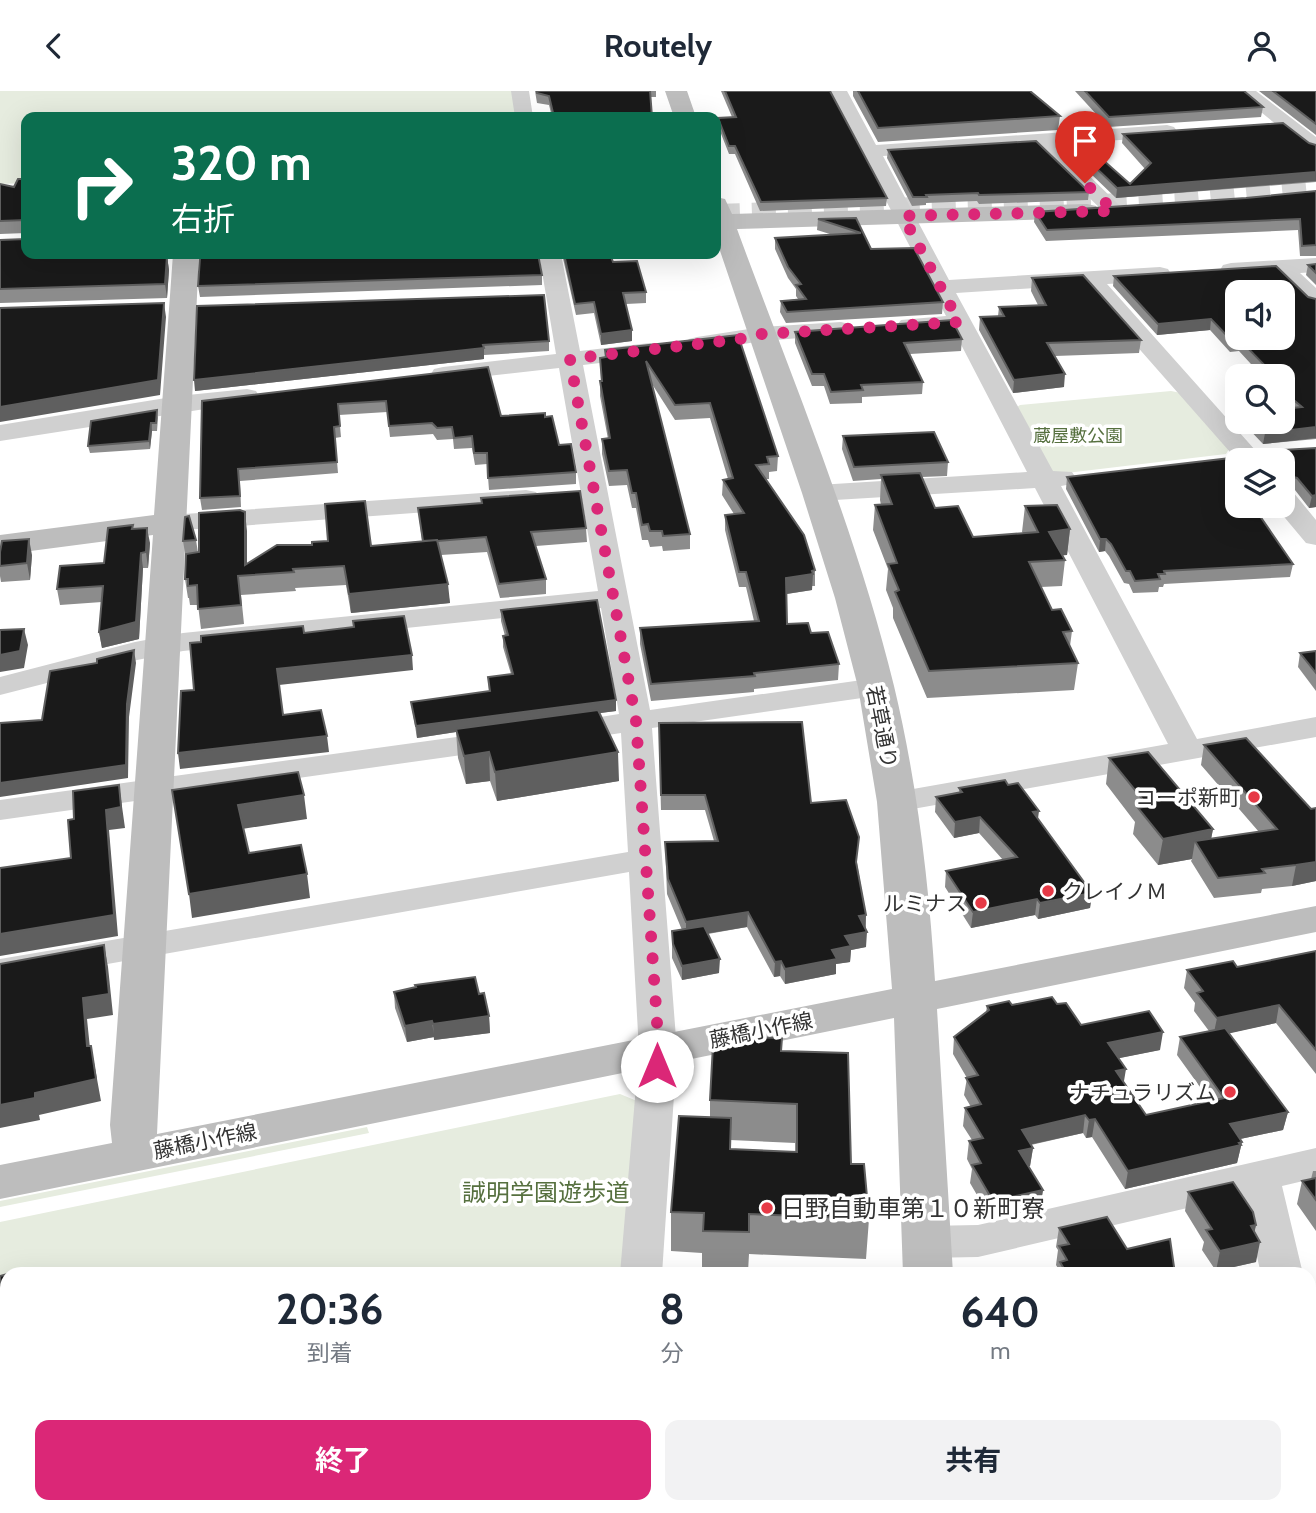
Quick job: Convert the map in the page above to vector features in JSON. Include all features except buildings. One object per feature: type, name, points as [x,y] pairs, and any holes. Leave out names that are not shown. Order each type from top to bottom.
[{"type":"street","points":[[520,91],[523,112]]},
{"type":"street","points":[[676,91],[683,112]]},
{"type":"street","points":[[838,91],[1042,481],[1187,749]]},
{"type":"street","points":[[1244,91],[1316,147]]},
{"type":"street","points":[[1257,125],[1285,124]]},
{"type":"street","points":[[870,151],[1188,130]]},
{"type":"street","points":[[1040,139],[1114,211]]},
{"type":"street","points":[[721,216],[903,216],[1139,209]]},
{"type":"street","name":"若草通り","points":[[721,224],[818,493],[852,598],[876,687],[896,802],[912,951],[927,1258]]},
{"type":"street","points":[[136,1155],[133,1125],[186,259]]},
{"type":"street","points":[[549,259],[543,295],[570,359],[572,495],[613,598],[636,721],[658,1051],[642,1267]]},
{"type":"street","points":[[1213,271],[1316,265]]},
{"type":"street","points":[[1281,268],[1316,301]]},
{"type":"street","points":[[940,287],[1186,273]]},
{"type":"street","points":[[1089,278],[1241,448]]},
{"type":"street","points":[[423,376],[748,338],[762,334],[959,322]]},
{"type":"street","points":[[0,433],[178,404],[275,393]]},
{"type":"street","points":[[1221,460],[1225,460]]},
{"type":"street","points":[[818,493],[1042,481],[1084,476]]},
{"type":"street","points":[[0,545],[170,523],[572,495]]},
{"type":"street","points":[[1295,512],[1316,537]]},
{"type":"street","points":[[0,686],[162,645],[613,598]]},
{"type":"street","points":[[0,810],[876,687]]},
{"type":"street","points":[[896,802],[1316,727]]},
{"type":"street","points":[[0,971],[645,859]]},
{"type":"street","name":"藤橋小作線","points":[[0,1182],[1316,919]]},
{"type":"street","points":[[927,1258],[978,1241],[1316,1163]]},
{"type":"street","points":[[1259,1176],[1280,1267]]},
{"type":"green space","points":[[0,91],[512,91],[516,112],[21,112],[21,183],[0,184]]},
{"type":"green space","name":"蔵屋敷公園","points":[[1171,391],[1181,393],[1228,448],[1225,448],[1225,454],[1058,474],[1048,471],[1014,409],[1020,405]]},
{"type":"green space","name":"誠明学園遊歩道","points":[[620,1094],[637,1101],[624,1267],[0,1267],[0,1222]]},
{"type":"green space","points":[[367,1127],[369,1133],[0,1207],[0,1201]]},
{"type":"tunnel","points":[[1067,208],[1189,201],[1316,188]]},
{"type":"tunnel","points":[[721,216],[1091,203]]},
{"type":"place","name":"コーポ新町","points":[[1254,797]]},
{"type":"place","name":"クレイノＭ","points":[[1048,891]]},
{"type":"place","name":"ルミナス","points":[[981,903]]},
{"type":"place","name":"ナチュラリズム","points":[[1230,1092]]},
{"type":"place","name":"日野自動車第１０新町寮","points":[[767,1208]]},
{"type":"route","points":[[657,1066],[657,1021],[636,721],[570,359],[748,338],[762,334],[959,322],[903,216],[1114,211],[1085,183]]}]
